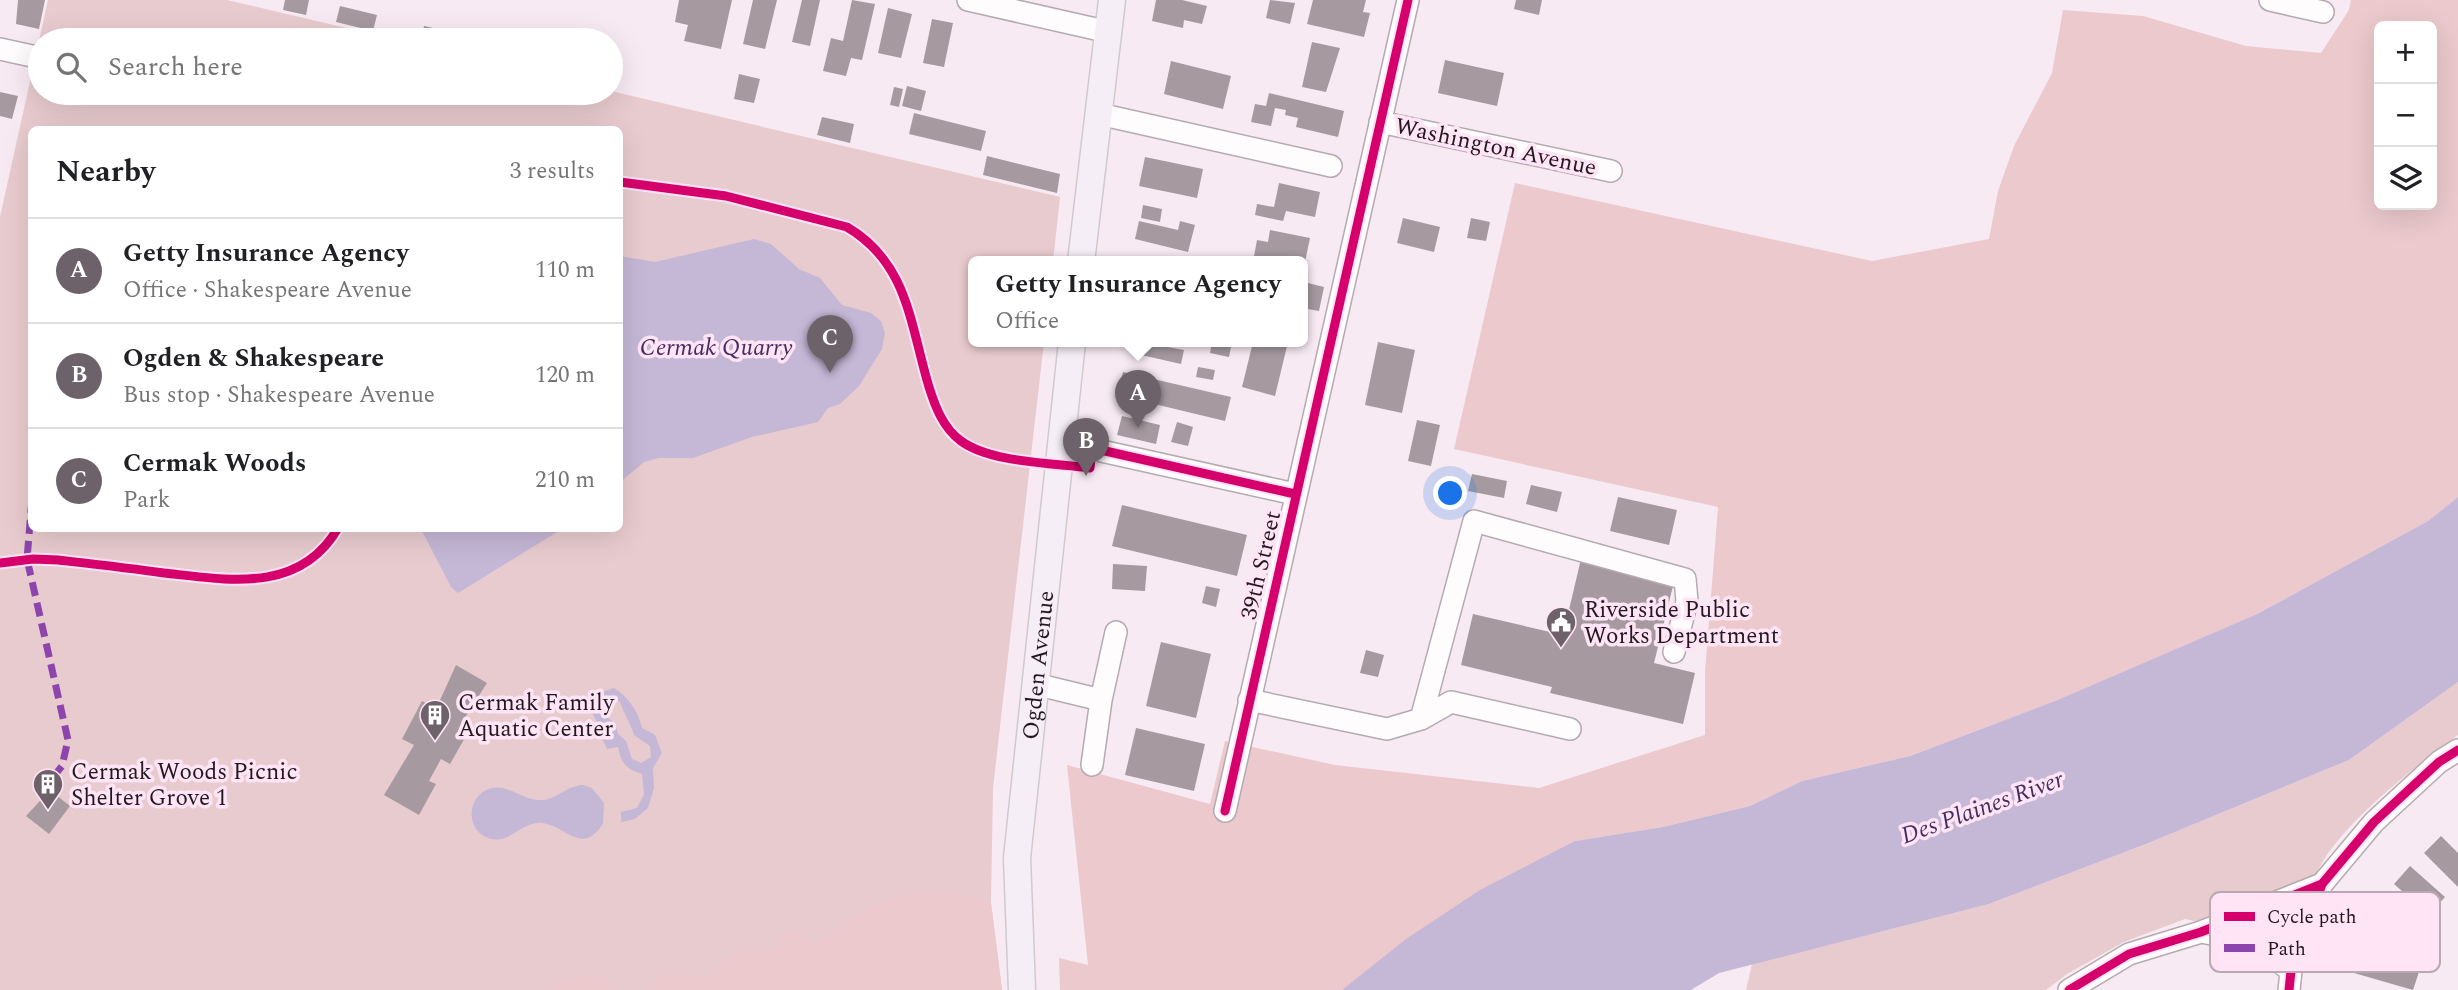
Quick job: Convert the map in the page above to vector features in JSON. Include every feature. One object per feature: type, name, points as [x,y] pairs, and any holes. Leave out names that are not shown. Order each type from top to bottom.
[{"type":"main road","points":[[1083,256],[1112,0]]},
{"type":"main road","name":"Ogden Avenue","points":[[1022,990],[1017,858],[1071,347]]},
{"type":"street","points":[[968,0],[1108,32]]},
{"type":"street","name":"39th Street","points":[[1225,811],[1408,0]]},
{"type":"street","points":[[2270,0],[2323,12]]},
{"type":"street","points":[[0,49],[28,55]]},
{"type":"street","points":[[1099,114],[1331,166]]},
{"type":"street","name":"Washington Avenue","points":[[1380,122],[1611,171]]},
{"type":"street","points":[[1061,442],[1295,494]]},
{"type":"street","points":[[1421,719],[1474,521],[1685,579],[1687,601],[1674,652]]},
{"type":"street","points":[[1092,765],[1101,700],[1116,632]]},
{"type":"street","points":[[1035,684],[1101,700]]},
{"type":"street","points":[[1249,700],[1387,729],[1421,719],[1451,702],[1570,729]]},
{"type":"street","points":[[2319,892],[2322,884],[2374,822],[2439,762],[2458,750]]},
{"type":"street","points":[[2302,892],[2322,884]]},
{"type":"street","points":[[2069,990],[2129,954],[2210,928]]},
{"type":"street","points":[[2201,932],[2210,934]]},
{"type":"shaded area","points":[[48,0],[227,0],[346,28],[42,28]]},
{"type":"shaded area","points":[[2351,0],[2458,0],[2458,497],[2428,521],[2257,614],[2055,701],[1910,756],[1802,781],[1750,806],[1663,827],[1575,841],[1365,990],[1060,990],[1059,958],[1088,965],[1067,765],[1210,804],[1225,741],[1335,765],[1539,788],[1705,735],[1705,672],[1718,507],[1454,449],[1515,183],[1872,261],[1989,239],[1998,191],[2014,146],[2052,73],[2063,10],[2143,16],[2246,46],[2321,53],[2349,10]]},
{"type":"shaded area","points":[[28,90],[28,105],[623,105],[623,94],[1060,197],[1054,256],[968,256],[968,347],[1043,347],[993,788],[991,903],[1002,990],[0,990],[0,217]]},
{"type":"shaded area","points":[[2458,682],[2458,735],[2387,792],[2352,825],[2325,858],[2308,892],[2210,892],[2210,924],[2185,919],[2124,942],[2067,974],[2046,990],[1746,990],[1752,964],[1989,904],[2146,844],[2349,760]]},
{"type":"shaded area","points":[[930,888],[960,893],[991,903],[1002,990],[649,990],[657,975],[699,977],[716,974],[723,959],[743,950],[763,953],[777,945],[787,931],[800,930],[811,942],[827,935],[857,912],[877,902]]},
{"type":"shaded area","points":[[585,974],[604,977],[613,990],[547,990],[558,981]]},
{"type":"water","name":"Cermak Quarry","points":[[754,239],[771,244],[799,269],[820,278],[842,305],[871,313],[881,321],[885,333],[882,349],[859,386],[840,404],[828,408],[818,422],[752,437],[693,458],[659,458],[644,462],[623,480],[623,257],[655,262]]},
{"type":"water","name":"Des Plaines River","points":[[2458,497],[2458,682],[2349,760],[2146,844],[1989,904],[1719,973],[1691,990],[1342,990],[1406,939],[1480,890],[1575,841],[1663,827],[1750,806],[1802,781],[1910,756],[2055,701],[2257,614],[2428,521]]},
{"type":"water","points":[[423,532],[557,532],[458,593],[451,587]]},
{"type":"water","points":[[614,688],[624,696],[636,711],[642,728],[655,735],[662,753],[653,768],[654,788],[648,808],[635,819],[621,822],[621,812],[637,808],[644,794],[642,774],[625,765],[618,747],[607,749],[603,740],[607,736],[606,728],[597,722],[592,713],[599,693]],"holes":[[[608,698],[620,702],[634,735],[650,746],[651,757],[641,763],[632,759],[626,741],[618,734],[616,724],[603,714],[602,708]]]},
{"type":"water","points":[[583,785],[592,788],[604,803],[603,824],[588,838],[581,839],[551,825],[535,823],[505,838],[491,839],[476,829],[473,821],[473,805],[477,798],[492,788],[504,788],[529,798],[543,800]]},
{"type":"building","points":[[18,0],[45,0],[39,28],[16,24]]},
{"type":"building","points":[[285,0],[309,0],[306,15],[283,10]]},
{"type":"building","points":[[679,0],[732,0],[721,49],[684,41],[688,25],[675,22]]},
{"type":"building","points":[[753,0],[777,0],[765,49],[743,44]]},
{"type":"building","points":[[802,0],[820,0],[810,46],[792,42]]},
{"type":"building","points":[[852,0],[875,4],[862,60],[851,58],[846,76],[823,71],[831,38],[843,41]]},
{"type":"building","points":[[1156,0],[1182,0],[1207,6],[1202,24],[1184,20],[1183,28],[1152,21]]},
{"type":"building","points":[[1270,0],[1295,3],[1290,24],[1266,18]]},
{"type":"building","points":[[1313,0],[1366,0],[1363,12],[1370,13],[1364,37],[1307,24]]},
{"type":"building","points":[[1516,0],[1542,0],[1539,15],[1514,9]]},
{"type":"building","points":[[340,6],[377,15],[374,28],[336,22]]},
{"type":"building","points":[[888,8],[912,14],[901,58],[878,53]]},
{"type":"building","points":[[932,19],[953,23],[944,67],[923,63]]},
{"type":"building","points":[[1312,42],[1340,48],[1326,92],[1302,87]]},
{"type":"building","points":[[1445,60],[1504,73],[1497,106],[1438,93]]},
{"type":"building","points":[[1171,61],[1231,76],[1223,109],[1164,94]]},
{"type":"building","points":[[739,74],[760,79],[754,103],[734,99]]},
{"type":"building","points":[[907,86],[926,91],[921,111],[902,106]]},
{"type":"building","points":[[894,87],[903,89],[899,107],[890,105]]},
{"type":"building","points":[[0,92],[18,96],[12,119],[0,116]]},
{"type":"building","points":[[1269,93],[1344,111],[1338,137],[1296,127],[1298,118],[1285,115],[1286,110],[1275,108],[1271,126],[1251,122],[1255,104],[1266,106]]},
{"type":"building","points":[[914,113],[986,131],[981,151],[909,134]]},
{"type":"building","points":[[822,117],[854,124],[850,143],[817,135]]},
{"type":"building","points":[[987,156],[1060,174],[1057,193],[983,175]]},
{"type":"building","points":[[1145,157],[1203,169],[1197,198],[1139,186]]},
{"type":"building","points":[[1279,183],[1320,192],[1315,217],[1286,211],[1283,221],[1255,215],[1257,204],[1274,207]]},
{"type":"building","points":[[1143,205],[1162,209],[1160,222],[1141,218]]},
{"type":"building","points":[[1403,218],[1440,227],[1434,252],[1397,243]]},
{"type":"building","points":[[1471,218],[1490,222],[1486,241],[1467,238]]},
{"type":"building","points":[[1139,221],[1178,230],[1180,221],[1195,225],[1188,252],[1135,239]]},
{"type":"building","points":[[1270,230],[1310,238],[1306,256],[1254,256],[1257,240],[1268,242]]},
{"type":"building","points":[[1308,283],[1324,287],[1319,311],[1308,309]]},
{"type":"building","points":[[1378,342],[1415,350],[1402,413],[1365,405]]},
{"type":"building","points":[[1139,347],[1184,350],[1181,364],[1137,354]]},
{"type":"building","points":[[1211,347],[1231,347],[1229,357],[1210,353]]},
{"type":"building","points":[[1252,347],[1287,347],[1275,396],[1242,387]]},
{"type":"building","points":[[1198,367],[1215,370],[1213,380],[1196,377]]},
{"type":"building","points":[[1123,372],[1231,397],[1225,421],[1117,395]]},
{"type":"building","points":[[1122,416],[1160,425],[1156,444],[1117,435]]},
{"type":"building","points":[[1417,420],[1440,425],[1431,466],[1408,461]]},
{"type":"building","points":[[1177,422],[1193,427],[1188,446],[1171,442]]},
{"type":"building","points":[[1472,474],[1507,481],[1504,498],[1468,491]]},
{"type":"building","points":[[1531,485],[1562,492],[1557,512],[1526,504]]},
{"type":"building","points":[[1618,497],[1677,510],[1669,545],[1610,531]]},
{"type":"building","points":[[1122,505],[1247,535],[1237,576],[1112,546]]},
{"type":"building","name":"Riverside Public Works Department","points":[[1581,559],[1674,582],[1654,663],[1695,673],[1683,724],[1550,693],[1552,687],[1461,665],[1473,614],[1563,635]]},
{"type":"building","points":[[1113,564],[1147,566],[1145,591],[1112,589]]},
{"type":"building","points":[[1206,586],[1220,589],[1216,607],[1202,603]]},
{"type":"building","points":[[1161,642],[1211,654],[1196,718],[1146,706]]},
{"type":"building","points":[[1366,650],[1384,655],[1378,677],[1360,673]]},
{"type":"building","name":"Cermak Family Aquatic Center","points":[[456,665],[487,683],[461,724],[470,729],[450,764],[441,759],[429,781],[436,784],[419,815],[384,795],[414,745],[402,739],[422,701],[436,709]]},
{"type":"building","points":[[1136,728],[1205,744],[1194,791],[1125,775]]},
{"type":"building","name":"Cermak Woods Picnic Shelter Grove 1","points":[[50,790],[70,806],[49,834],[26,816]]},
{"type":"building","points":[[2441,836],[2458,853],[2458,887],[2424,853]]},
{"type":"building","points":[[2410,866],[2439,892],[2403,892],[2394,884]]},
{"type":"building","points":[[2354,972],[2419,972],[2413,990]]},
{"type":"marked path","points":[[29,532],[27,559],[68,740],[62,766],[44,789],[47,792]]},
{"type":"cycle path","points":[[1225,811],[1408,0]]},
{"type":"cycle path","points":[[623,182],[726,196],[847,227],[867,242],[883,258],[904,297],[929,387],[940,416],[955,436],[974,448],[1006,458],[1090,468],[1092,448],[1295,494]]},
{"type":"cycle path","points":[[0,563],[33,559],[58,560],[213,578],[261,578],[304,564],[322,549],[335,532]]},
{"type":"cycle path","points":[[2302,892],[2322,884],[2374,822],[2439,762],[2458,750]]},
{"type":"cycle path","points":[[2319,892],[2322,884]]},
{"type":"cycle path","points":[[2069,990],[2129,954],[2210,928]]},
{"type":"cycle path","points":[[2289,990],[2291,972]]},
{"type":"place","name":"Cermak Woods","points":[[830,373]]},
{"type":"place","name":"Getty Insurance Agency","points":[[1138,428]]},
{"type":"place","name":"Ogden & Shakespeare","points":[[1086,476]]},
{"type":"place","name":"Riverside Public Works Department","points":[[1561,649]]},
{"type":"place","name":"Cermak Family Aquatic Center","points":[[435,742]]},
{"type":"place","name":"Cermak Woods Picnic Shelter Grove 1","points":[[48,811]]}]
